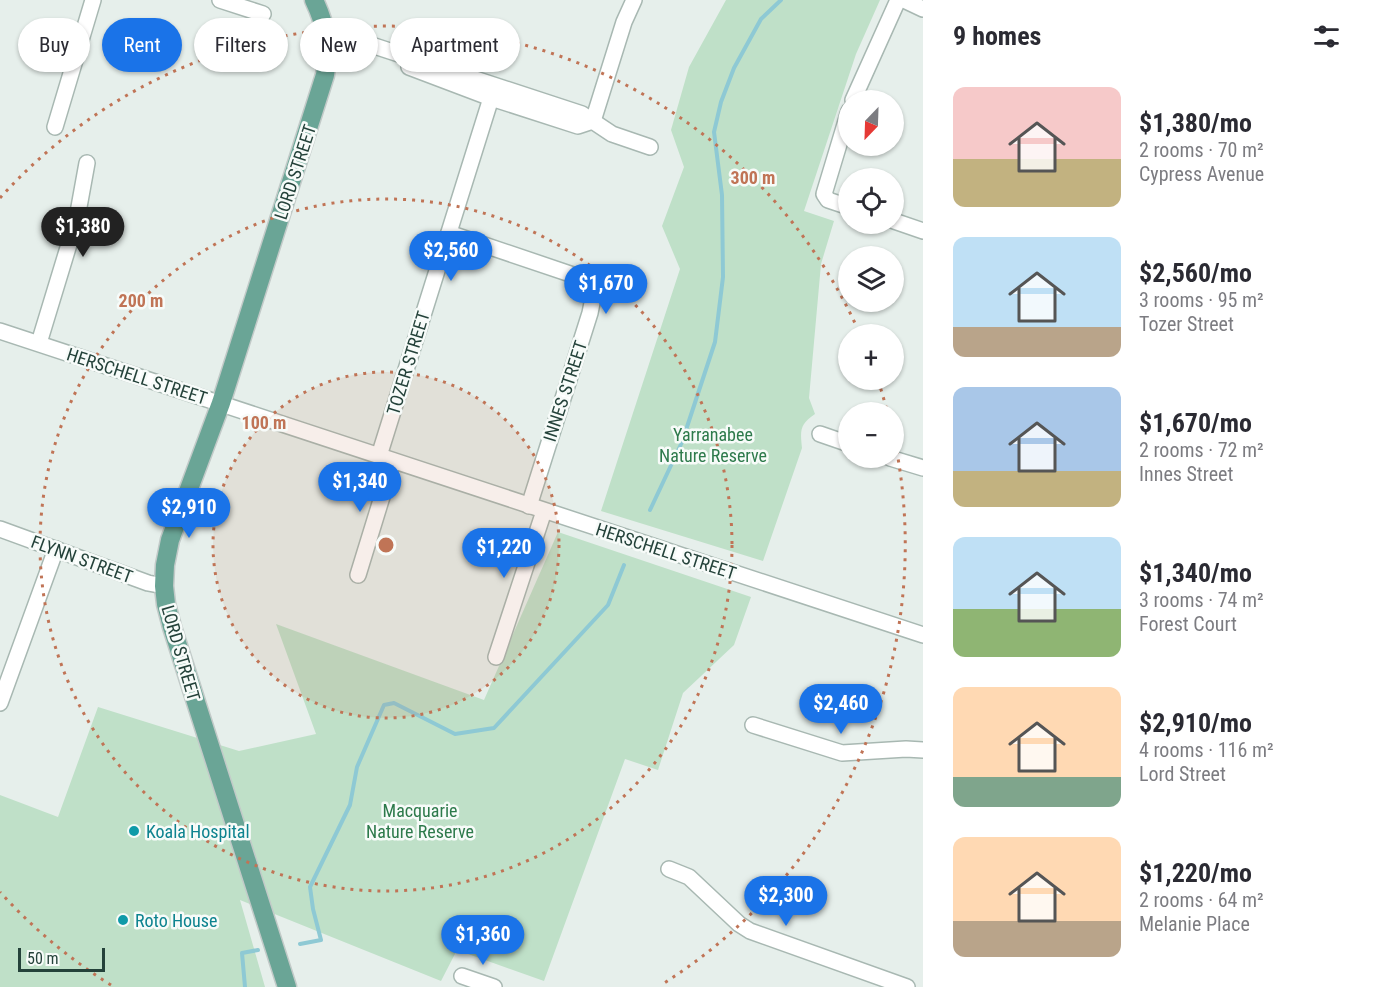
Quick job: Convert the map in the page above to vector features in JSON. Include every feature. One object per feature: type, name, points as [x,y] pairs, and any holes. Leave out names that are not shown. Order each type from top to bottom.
[{"type":"main road","points":[[314,0],[321,18]]},
{"type":"main road","name":"LORD STREET","points":[[287,987],[172,627],[164,586],[170,540],[221,403],[320,95],[325,72]]},
{"type":"street","points":[[55,127],[93,0]]},
{"type":"street","points":[[220,0],[263,14]]},
{"type":"street","points":[[593,121],[624,22],[634,0]]},
{"type":"street","points":[[858,90],[898,0]]},
{"type":"street","points":[[904,0],[923,9]]},
{"type":"street","points":[[378,47],[571,110],[612,134],[650,147]]},
{"type":"street","points":[[378,57],[491,98],[578,126],[593,121]]},
{"type":"street","name":"TOZER STREET","points":[[357,575],[386,458],[449,233],[491,98]]},
{"type":"street","points":[[838,149],[825,194],[828,200],[838,203]]},
{"type":"street","points":[[39,343],[77,218],[87,164]]},
{"type":"street","points":[[904,224],[923,231]]},
{"type":"street","name":"INNES STREET","points":[[449,233],[582,278],[591,282],[595,288],[590,313],[529,506]]},
{"type":"street","name":"HERSCHELL STREET","points":[[0,331],[923,635]]},
{"type":"street","points":[[820,434],[838,440]]},
{"type":"street","points":[[904,462],[923,468]]},
{"type":"street","points":[[496,657],[544,511]]},
{"type":"street","name":"FLYNN STREET","points":[[0,529],[148,583],[164,586]]},
{"type":"street","points":[[0,703],[56,549]]},
{"type":"street","points":[[753,725],[842,753],[906,748],[923,750]]},
{"type":"street","points":[[669,869],[689,877],[739,924],[750,931],[907,987]]},
{"type":"street","points":[[462,976],[494,987]]},
{"type":"green space","name":"Yarranabee Nature Reserve","points":[[726,0],[880,0],[856,54],[844,90],[838,90],[838,108],[804,211],[834,221],[821,264],[809,398],[815,414],[806,421],[802,428],[802,448],[763,561],[601,511],[680,269],[662,226],[684,167],[671,130],[689,67]]},
{"type":"green space","name":"Macquarie Nature Reserve","points":[[558,532],[751,597],[734,645],[683,693],[658,770],[625,759],[544,981],[457,950],[441,981],[240,900],[265,987],[0,987],[0,795],[58,817],[98,707],[239,751],[316,734],[276,624],[484,700]]},
{"type":"waterway","points":[[650,510],[682,442],[715,342],[723,277],[722,195],[714,132],[721,102],[734,68],[761,19],[781,0]]},
{"type":"waterway","points":[[300,944],[321,940],[310,887],[350,805],[357,767],[384,705],[394,703],[455,734],[494,728],[608,605],[624,565]]},
{"type":"waterway","points":[[245,987],[242,953],[258,950]]},
{"type":"place","name":"Koala Hospital","points":[[134,831]]},
{"type":"place","name":"Roto House","points":[[123,920]]}]
